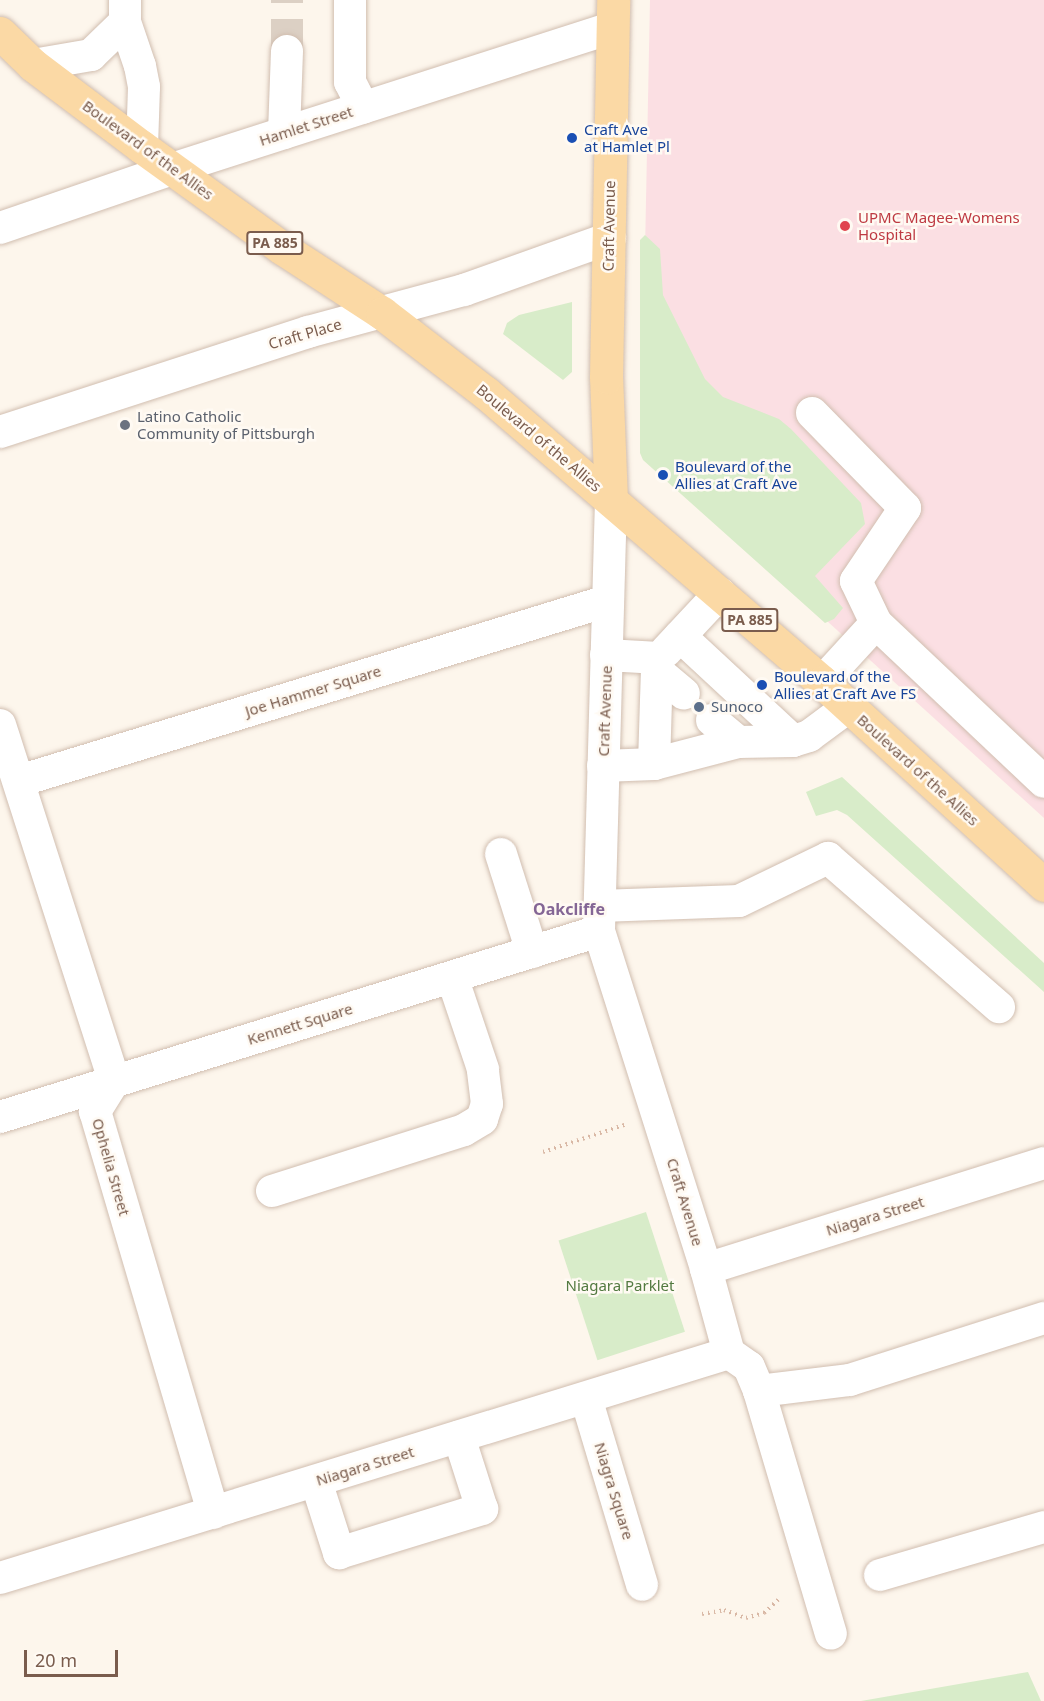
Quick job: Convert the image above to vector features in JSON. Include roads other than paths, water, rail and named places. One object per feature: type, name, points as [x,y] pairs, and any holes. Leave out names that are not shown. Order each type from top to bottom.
[{"type":"main road","name":"Craft Avenue","points":[[611,500],[606,377],[613,14]]},
{"type":"main road","name":"Boulevard of the Allies","points":[[0,33],[33,64],[142,147],[282,248],[382,313],[486,393],[822,682],[1044,885]]},
{"type":"street","points":[[350,0],[350,82],[363,108]]},
{"type":"street","points":[[33,64],[91,55],[125,11]]},
{"type":"street","points":[[125,11],[144,87],[142,147]]},
{"type":"street","name":"Hamlet Street","points":[[0,228],[172,169],[363,108],[613,14]]},
{"type":"street","points":[[284,133],[287,51]]},
{"type":"street","name":"Craft Place","points":[[0,432],[308,332],[464,290],[609,238]]},
{"type":"street","points":[[812,413],[905,508],[856,581],[876,623],[1044,782]]},
{"type":"street","name":"Craft Avenue","points":[[611,500],[600,918],[706,1269],[729,1353]]},
{"type":"street","points":[[654,764],[665,655],[720,593]]},
{"type":"street","name":"Joe Hammer Square","points":[[19,781],[607,601]]},
{"type":"street","points":[[822,682],[876,623]]},
{"type":"street","points":[[606,655],[665,655],[793,741]]},
{"type":"street","points":[[665,655],[684,694]]},
{"type":"street","points":[[603,766],[654,764],[738,742],[793,741],[809,736],[848,707]]},
{"type":"street","points":[[712,720],[738,742]]},
{"type":"street","points":[[0,725],[114,1081]]},
{"type":"street","points":[[501,854],[532,952]]},
{"type":"street","name":"Kennett Square","points":[[0,1117],[532,952],[600,918],[739,900],[828,858],[999,1007]]},
{"type":"street","points":[[272,1191],[464,1130],[482,1119],[487,1104],[483,1069],[452,977]]},
{"type":"street","name":"Ophelia Street","points":[[114,1081],[94,1111],[213,1513]]},
{"type":"street","name":"Niagara Street","points":[[706,1269],[1044,1163]]},
{"type":"street","points":[[759,1391],[850,1380],[1044,1318]]},
{"type":"street","points":[[729,1353],[748,1367],[759,1391],[831,1634]]},
{"type":"street","name":"Niagara Street","points":[[0,1578],[729,1353]]},
{"type":"street","name":"Niagra Square","points":[[586,1398],[642,1586]]},
{"type":"street","points":[[316,1481],[339,1553],[482,1509],[459,1437]]},
{"type":"street","points":[[880,1575],[1044,1527]]},
{"type":"tunnel","points":[[287,0],[287,51]]},
{"type":"place","name":"Craft Ave at Hamlet Pl","points":[[572,138]]},
{"type":"place","name":"UPMC Magee-Womens Hospital","points":[[845,226]]},
{"type":"place","name":"Latino Catholic Community of Pittsburgh","points":[[125,425]]},
{"type":"place","name":"Boulevard of the Allies at Craft Ave","points":[[663,475]]},
{"type":"place","name":"Boulevard of the Allies at Craft Ave FS","points":[[762,685]]},
{"type":"place","name":"Sunoco","points":[[699,707]]},
{"type":"district","name":"Oakcliffe","points":[[569,909]]},
{"type":"park label","name":"Niagara Parklet","points":[[620,1286]]}]
